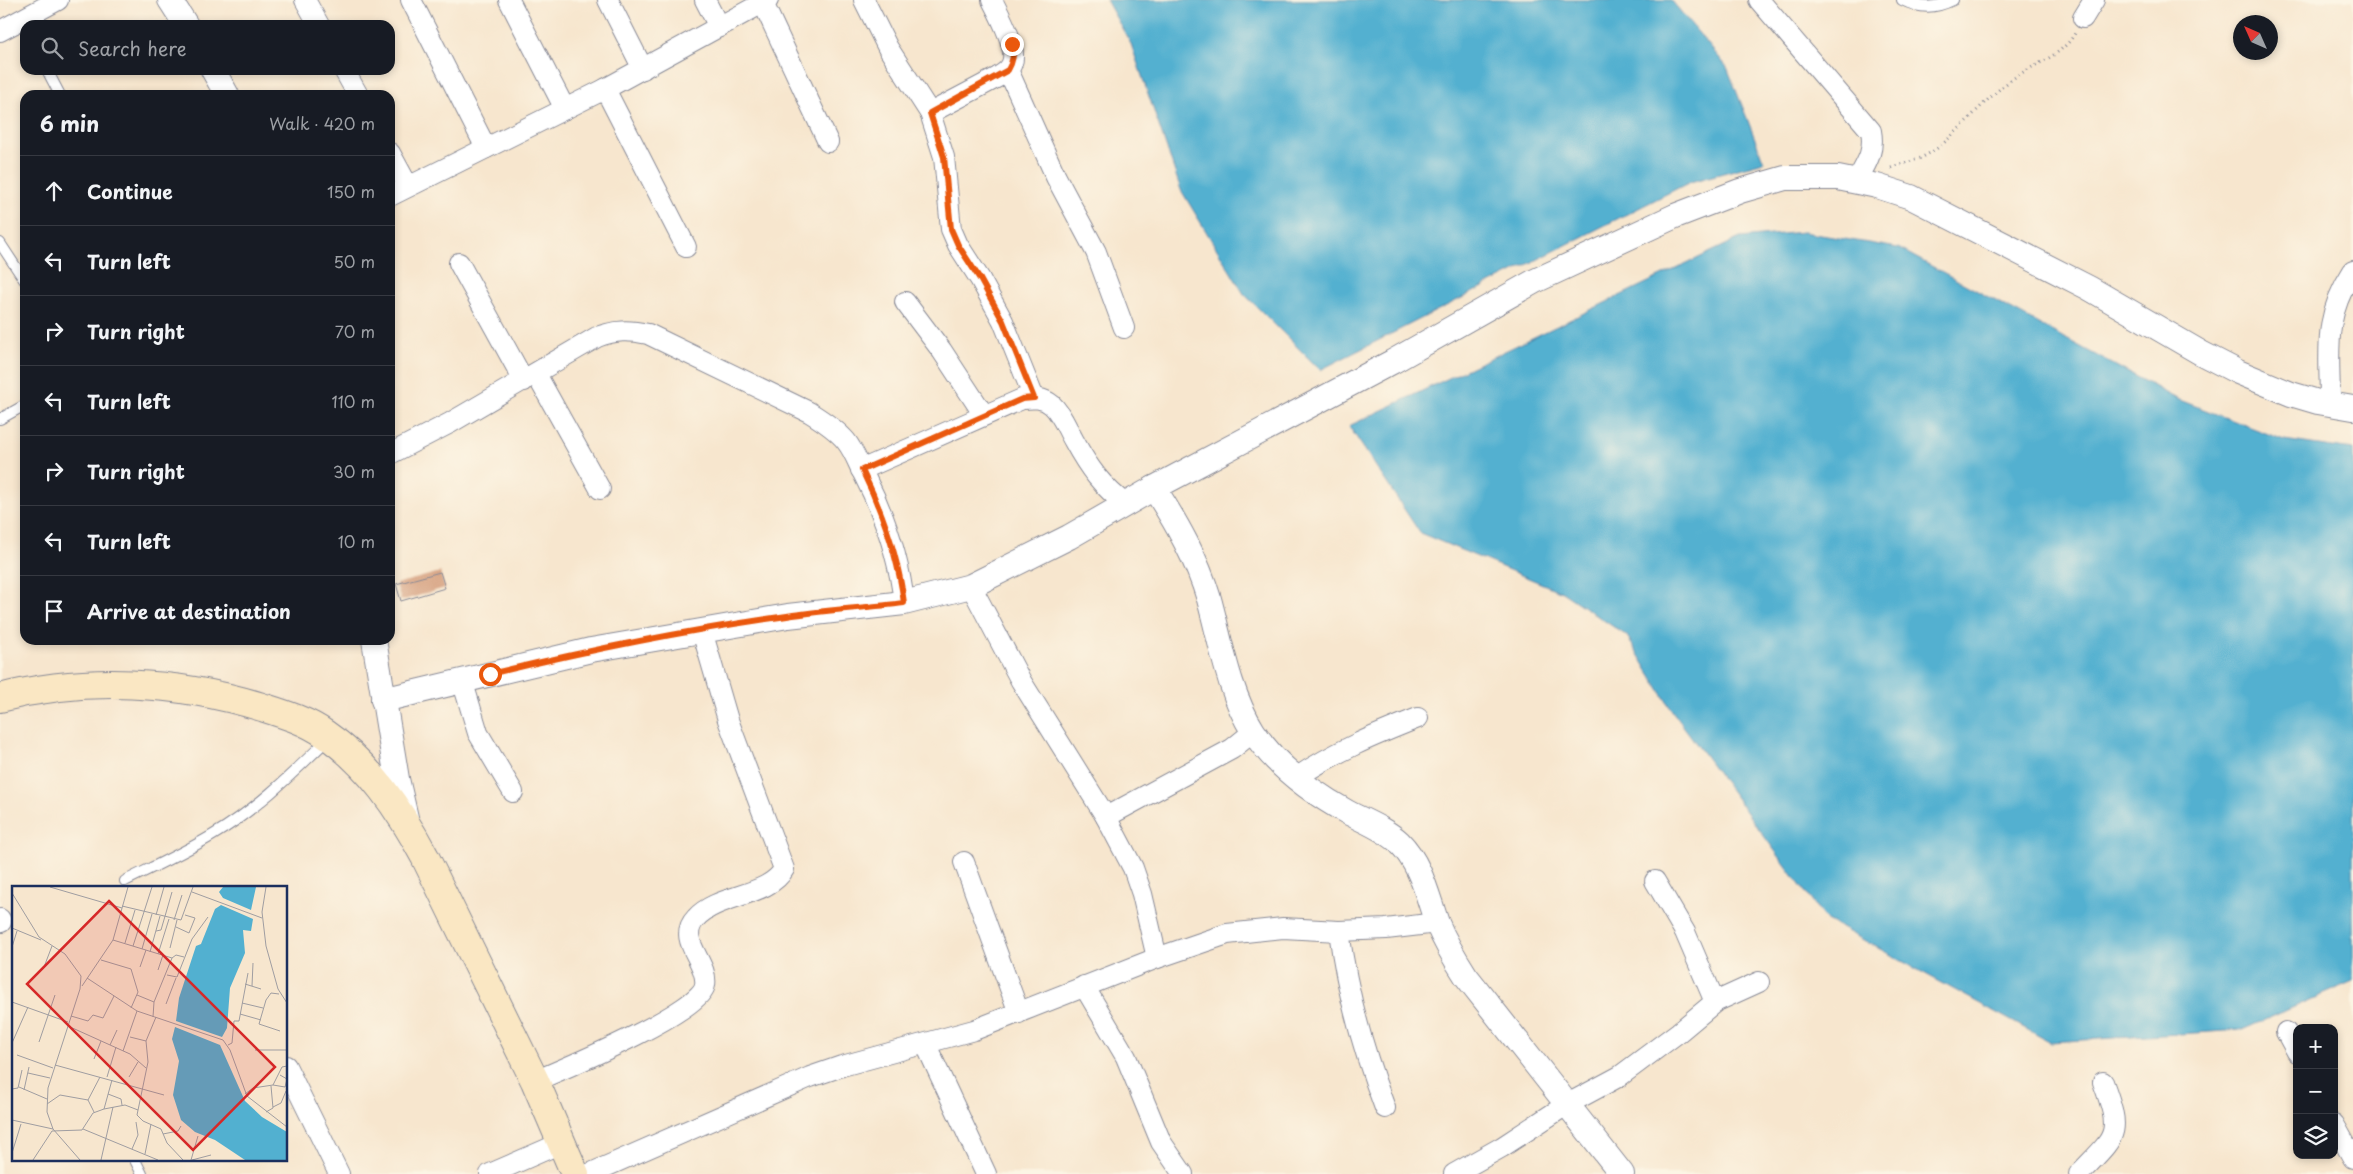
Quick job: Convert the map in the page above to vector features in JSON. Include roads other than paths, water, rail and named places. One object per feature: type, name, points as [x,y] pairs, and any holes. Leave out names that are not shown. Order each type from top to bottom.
[{"type":"main road","points":[[0,698],[61,686],[115,684],[206,692],[297,719],[329,737],[351,755],[381,786],[408,826],[535,1081],[576,1174]]},
{"type":"street","points":[[30,20],[58,0]]},
{"type":"street","points":[[170,0],[183,20]]},
{"type":"street","points":[[305,0],[316,20]]},
{"type":"street","points":[[411,0],[486,148]]},
{"type":"street","points":[[509,0],[565,109]]},
{"type":"street","points":[[608,0],[643,69]]},
{"type":"street","points":[[705,0],[719,27]]},
{"type":"street","points":[[864,0],[888,48],[930,113],[944,157],[951,229],[958,245],[980,279],[1003,321],[1034,398]]},
{"type":"street","points":[[930,113],[1008,70],[1012,63],[1014,54],[1012,44],[992,0]]},
{"type":"street","points":[[1759,0],[1871,131],[1874,144],[1870,157],[1856,182]]},
{"type":"street","points":[[2083,18],[2094,0]]},
{"type":"street","points":[[395,193],[605,89],[766,1],[828,142]]},
{"type":"street","points":[[0,31],[20,26]]},
{"type":"street","points":[[1008,70],[1056,177],[1096,252],[1124,328]]},
{"type":"street","points":[[216,75],[225,90]]},
{"type":"street","points":[[347,75],[355,90]]},
{"type":"street","points":[[605,89],[686,247]]},
{"type":"street","points":[[395,162],[408,186]]},
{"type":"street","points":[[383,700],[591,650],[788,616],[904,603],[971,586],[1069,537],[1154,488],[1392,362],[1536,281],[1675,216],[1740,191],[1785,178],[1838,178],[1911,197],[2089,288],[2201,353],[2238,372],[2291,394],[2342,406],[2331,319],[2336,301],[2353,271]]},
{"type":"street","points":[[459,263],[600,489]]},
{"type":"street","points":[[904,302],[942,351],[984,416]]},
{"type":"street","points":[[395,451],[530,378],[597,337],[614,330],[631,330],[648,334],[809,412],[829,425],[845,440],[857,458],[892,543],[898,563],[904,603]]},
{"type":"street","points":[[862,470],[1022,399],[1034,398],[1043,400],[1056,410],[1097,479],[1112,494],[1127,505]]},
{"type":"street","points":[[1154,488],[1191,551],[1209,599],[1238,700],[1253,732],[1296,778],[1314,792],[1398,842],[1414,861],[1426,886],[1437,922],[1450,953],[1566,1105],[1622,1174]]},
{"type":"street","points":[[971,586],[1021,681],[1106,817],[1136,876],[1142,894],[1156,958]]},
{"type":"street","points":[[535,1081],[600,1053],[655,1025],[696,1001],[702,994],[706,984],[704,973],[689,938],[690,926],[696,917],[707,909],[769,884],[779,878],[784,869],[728,720],[702,631]]},
{"type":"street","points":[[375,645],[383,700],[408,826]]},
{"type":"street","points":[[462,680],[478,733],[513,792]]},
{"type":"street","points":[[1296,778],[1321,761],[1354,744],[1418,718]]},
{"type":"street","points":[[1106,817],[1232,748],[1253,732]]},
{"type":"street","points":[[964,862],[1019,1013]]},
{"type":"street","points":[[1655,881],[1684,932],[1715,1002]]},
{"type":"street","points":[[589,1174],[810,1078],[842,1066],[926,1045],[1019,1013],[1156,958],[1227,934],[1283,928],[1339,931],[1386,929],[1437,922]]},
{"type":"street","points":[[1339,931],[1352,1006],[1370,1068],[1385,1108]]},
{"type":"street","points":[[1454,1174],[1502,1147],[1566,1105],[1620,1076],[1679,1032],[1715,1002],[1759,982]]},
{"type":"street","points":[[1084,986],[1126,1056],[1161,1142],[1183,1174]]},
{"type":"street","points":[[2286,1032],[2293,1045]]},
{"type":"street","points":[[926,1045],[986,1174]]},
{"type":"street","points":[[288,1070],[339,1174]]},
{"type":"street","points":[[2079,1174],[2107,1145],[2115,1130],[2112,1106],[2103,1082]]},
{"type":"street","points":[[2338,1131],[2353,1158]]},
{"type":"street","points":[[490,1174],[561,1143]]},
{"type":"lane","points":[[1902,0],[1928,8],[1942,6],[1953,0]]},
{"type":"lane","points":[[50,75],[57,90]]},
{"type":"lane","points":[[0,243],[20,273]]},
{"type":"lane","points":[[0,419],[20,407]]},
{"type":"lane","points":[[125,881],[214,834],[242,815],[295,772],[329,737]]},
{"type":"lane","points":[[136,1162],[142,1174]]},
{"type":"water","points":[[1106,0],[1671,0],[1727,67],[1764,162],[1690,182],[1320,370],[1244,294],[1181,190],[1131,44]]},
{"type":"water","points":[[1803,232],[1898,248],[2177,399],[2284,440],[2353,450],[2353,981],[2242,1030],[2050,1042],[1825,919],[1673,712],[1627,636],[1562,592],[1420,533],[1349,426],[1740,238]]}]
